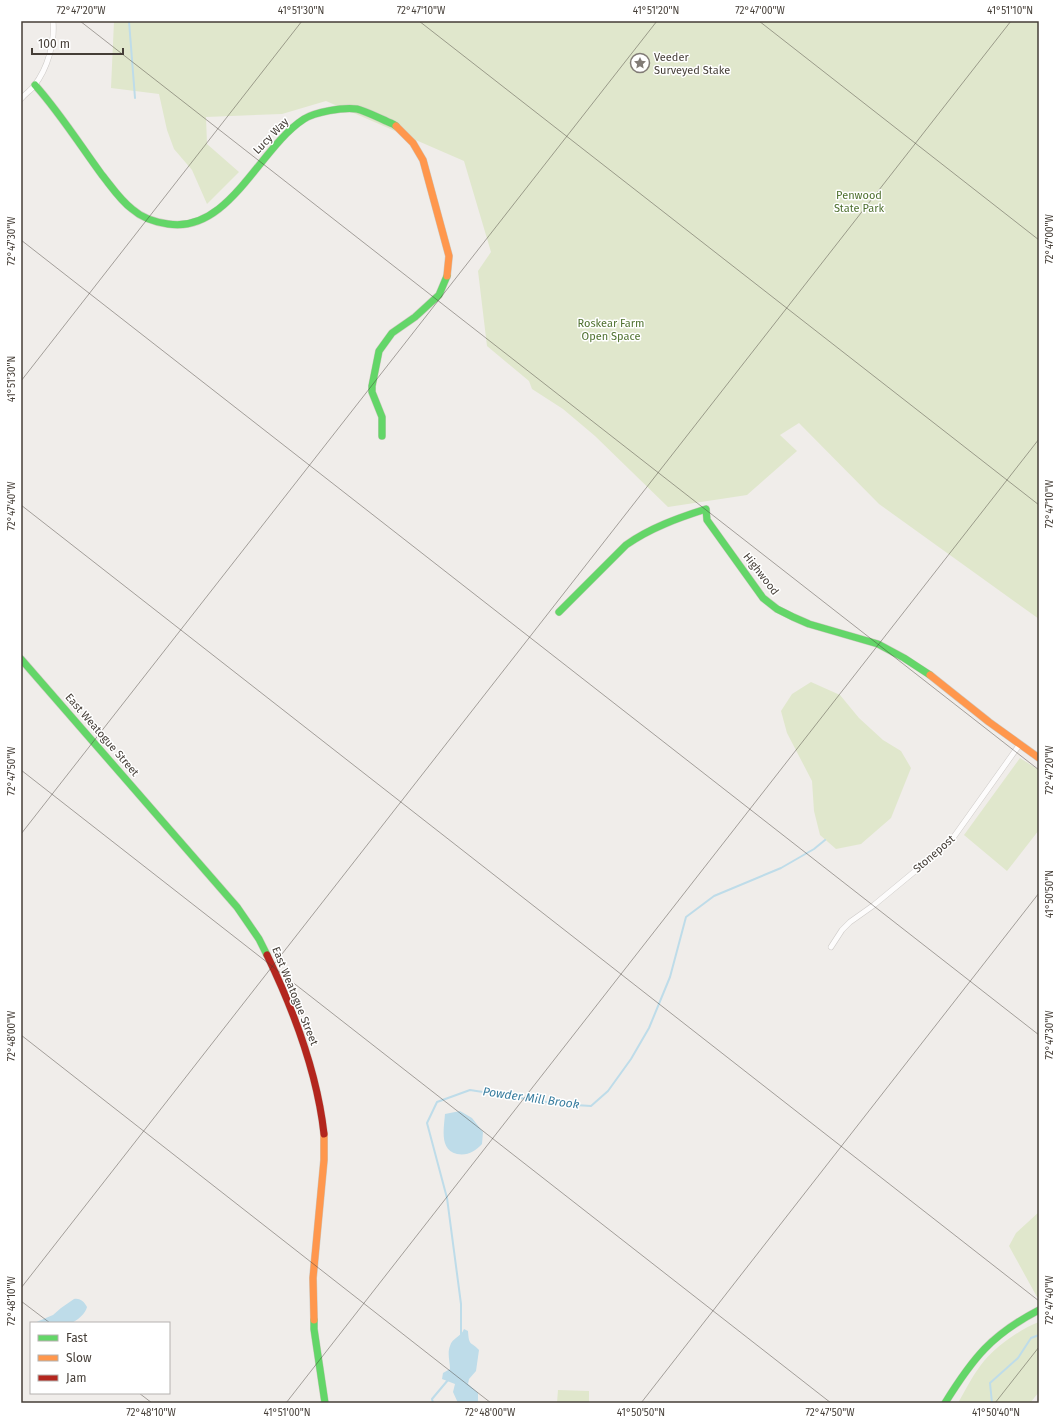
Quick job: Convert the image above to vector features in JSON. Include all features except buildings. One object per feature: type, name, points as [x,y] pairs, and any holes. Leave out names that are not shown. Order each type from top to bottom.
[{"type":"street","points":[[21,99],[34,86],[43,71],[52,46],[54,32],[53,21]]},
{"type":"street","name":"Lucy Way","points":[[34,86],[52,105],[124,202],[143,218],[165,225],[175,226],[191,224],[204,220],[213,214],[232,197],[293,128],[304,119],[316,114],[339,109],[356,109],[393,124],[413,143],[423,160],[438,218],[450,256],[448,273],[439,295],[392,333],[379,351],[372,392],[382,417],[382,436]]},
{"type":"street","name":"Highwood","points":[[559,612],[634,539],[681,517],[706,509],[706,520],[769,604],[800,620],[870,640],[894,652],[931,676],[993,725],[1039,758]]},
{"type":"street","name":"East Weatogue Street","points":[[21,660],[237,907],[259,939],[276,974],[303,1042],[312,1071],[324,1132],[324,1160],[313,1278],[314,1329],[325,1403]]},
{"type":"street","name":"Stonepost","points":[[831,947],[842,930],[850,922],[874,905],[953,838],[1020,744]]},
{"type":"street","points":[[944,1403],[965,1371],[978,1354],[990,1342],[1002,1331],[1039,1310]]},
{"type":"green space","name":"Penwood State Park","points":[[114,21],[1039,21],[1039,619],[879,504],[799,423],[780,435],[797,451],[747,495],[668,507],[595,436],[563,409],[532,389],[529,381],[487,346],[478,271],[491,252],[464,161],[326,101],[282,114],[206,117],[207,144],[239,172],[207,204],[192,170],[174,149],[167,130],[159,94],[111,88]]},
{"type":"green space","points":[[811,682],[840,695],[859,718],[883,740],[901,751],[911,768],[891,818],[861,844],[836,849],[820,835],[814,811],[812,781],[787,733],[781,711],[792,694]]},
{"type":"green space","points":[[1020,758],[1039,770],[1039,830],[1007,871],[964,835]]},
{"type":"green space","points":[[1039,1212],[1039,1297],[1037,1297],[1009,1246],[1016,1233]]},
{"type":"green space","points":[[1039,1322],[1039,1392],[1030,1403],[958,1403],[970,1381],[989,1355],[1017,1333]]},
{"type":"green space","points":[[558,1390],[589,1391],[589,1403],[557,1403]]},
{"type":"water","points":[[460,1111],[472,1118],[483,1132],[482,1144],[468,1154],[457,1154],[451,1152],[447,1148],[444,1138],[445,1114]]},
{"type":"water","points":[[74,1299],[79,1299],[87,1307],[83,1314],[73,1322],[36,1322],[53,1315]]},
{"type":"water","points":[[464,1329],[468,1331],[470,1342],[479,1350],[476,1371],[469,1379],[468,1384],[478,1393],[478,1403],[458,1403],[453,1392],[455,1384],[442,1379],[443,1373],[450,1369],[449,1349],[451,1343],[463,1332]]},
{"type":"waterway","points":[[129,21],[135,98]]},
{"type":"waterway","name":"Powder Mill Brook","points":[[461,1336],[461,1304],[447,1198],[427,1123],[437,1102],[470,1090],[559,1104],[591,1106],[608,1091],[631,1059],[649,1028],[670,977],[686,917],[714,896],[781,868],[814,849],[825,840]]},
{"type":"waterway","points":[[992,1403],[990,1383],[1018,1358],[1031,1338],[1039,1335]]},
{"type":"waterway","name":"Powder Mill Brook","points":[[433,1403],[432,1399],[448,1380]]},
{"type":"traffic: fast","points":[[35,85],[70,129],[116,193],[136,212],[144,217],[153,221],[168,224],[190,224],[209,216],[226,203],[288,132],[309,116],[337,109],[357,109],[396,126]]},
{"type":"traffic: fast","points":[[382,436],[382,417],[372,392],[379,351],[392,333],[415,317],[439,295],[447,276]]},
{"type":"traffic: fast","points":[[559,612],[626,545],[645,533],[664,524],[706,509],[707,520],[763,598],[777,609],[809,624],[878,644],[904,658],[930,675]]},
{"type":"traffic: fast","points":[[21,659],[237,907],[259,939],[267,955]]},
{"type":"traffic: fast","points":[[945,1403],[974,1360],[984,1349],[1022,1319],[1039,1310]]},
{"type":"traffic: fast","points":[[314,1320],[325,1403]]},
{"type":"traffic: slow","points":[[396,126],[413,143],[423,160],[449,256],[447,276]]},
{"type":"traffic: slow","points":[[930,675],[989,722],[1039,758]]},
{"type":"traffic: slow","points":[[314,1320],[313,1278],[324,1160],[324,1134]]},
{"type":"traffic: jam","points":[[267,955],[277,976],[303,1042],[316,1087],[324,1134]]},
{"type":"place","name":"Veeder Surveyed Stake","points":[[640,63]]},
{"type":"park label","name":"Roskear Farm Open Space","points":[[611,329]]}]
